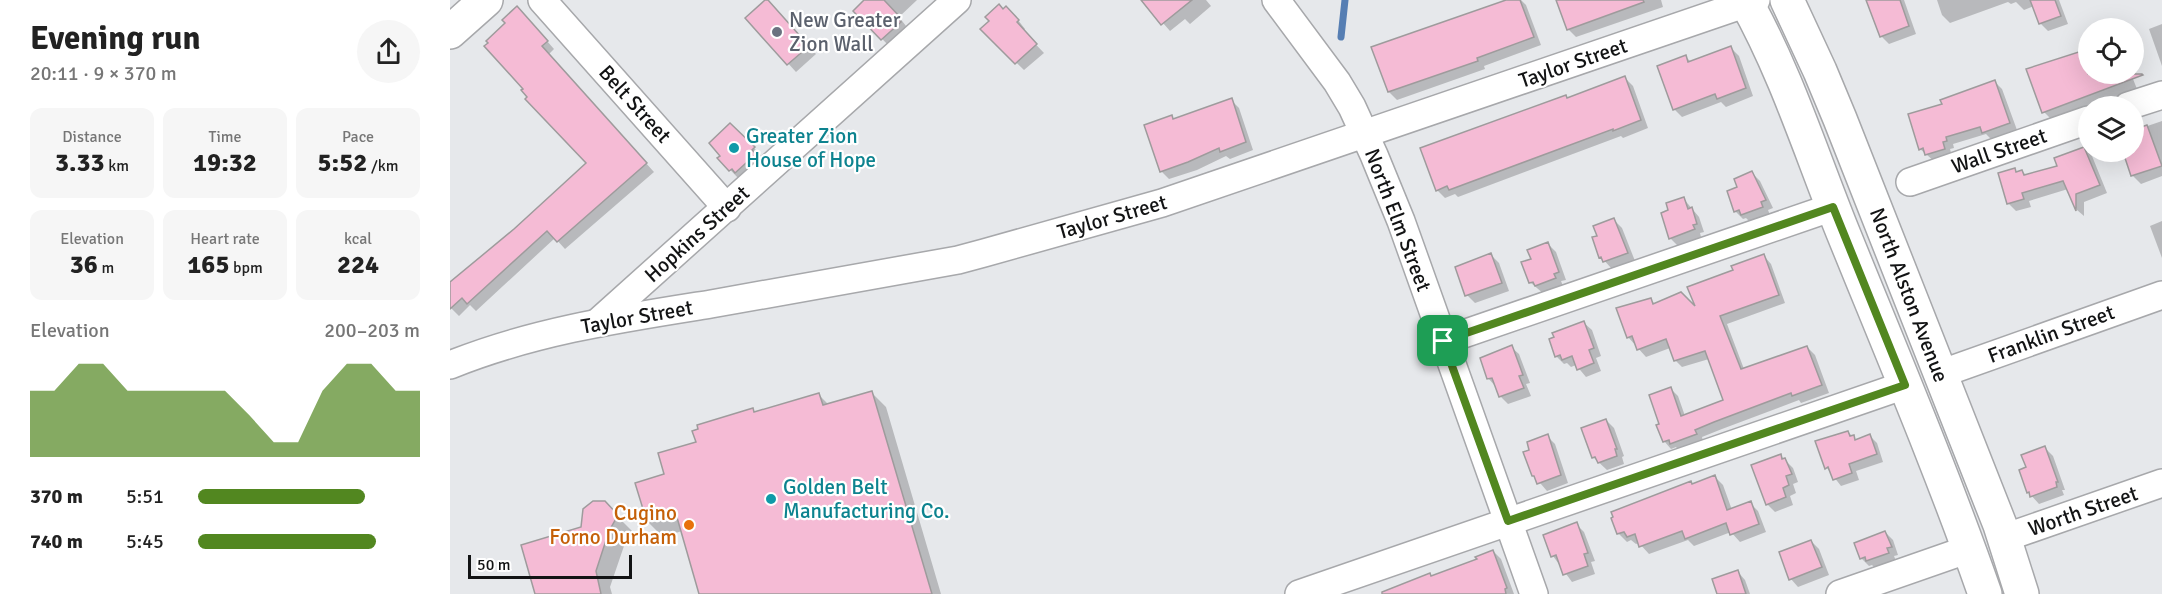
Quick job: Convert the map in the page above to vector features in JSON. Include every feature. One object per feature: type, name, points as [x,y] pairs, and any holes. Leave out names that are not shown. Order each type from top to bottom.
[{"type":"main road","points":[[450,32],[486,0]]},
{"type":"main road","name":"North Alston Avenue","points":[[1787,0],[1831,96],[2004,538],[2022,594]]},
{"type":"main road","name":"North Alston Avenue","points":[[1749,1],[1794,105],[1985,594]]},
{"type":"street","name":"Belt Street","points":[[542,0],[727,208]]},
{"type":"street","name":"Hopkins Street","points":[[597,323],[957,0]]},
{"type":"street","name":"North Elm Street","points":[[1276,0],[1326,65],[1352,107],[1364,134],[1401,221],[1534,594]]},
{"type":"street","name":"Taylor Street","points":[[450,365],[535,337],[597,323],[958,260],[1162,203],[1749,1]]},
{"type":"street","points":[[2144,100],[2162,94]]},
{"type":"street","name":"Wall Street","points":[[1910,182],[2078,123]]},
{"type":"street","points":[[1443,341],[1833,207]]},
{"type":"street","name":"Franklin Street","points":[[1940,374],[2162,295]]},
{"type":"street","points":[[1299,594],[1905,385]]},
{"type":"street","name":"Worth Street","points":[[2004,538],[2162,483]]},
{"type":"street","points":[[1840,594],[1969,549]]},
{"type":"building","name":"New Greater Zion Wall","points":[[765,0],[768,0],[809,46],[787,65],[745,18]]},
{"type":"building","points":[[864,0],[884,0],[900,17],[898,18],[901,22],[881,40],[853,11]]},
{"type":"building","points":[[1141,0],[1192,0],[1161,25]]},
{"type":"building","points":[[1506,0],[1520,0],[1534,37],[1477,58],[1478,61],[1388,92],[1371,47]]},
{"type":"building","points":[[1556,0],[1643,0],[1644,2],[1567,30]]},
{"type":"building","points":[[1866,0],[1900,0],[1909,26],[1880,37]]},
{"type":"building","points":[[2030,0],[2055,0],[2061,16],[2039,24]]},
{"type":"building","points":[[999,4],[1003,9],[1006,6],[1037,44],[1015,64],[980,29],[989,21],[985,17]]},
{"type":"building","points":[[517,6],[548,41],[542,46],[647,163],[557,242],[547,231],[467,304],[462,298],[450,309],[450,282],[514,229],[586,163],[525,99],[527,97],[521,90],[523,89],[484,46],[488,43],[486,41],[505,23],[502,20]]},
{"type":"building","points":[[1731,46],[1746,88],[1717,99],[1715,94],[1673,110],[1657,66],[1686,55],[1688,62]]},
{"type":"building","points":[[2078,52],[2078,84],[2119,84],[2087,96],[2078,96],[2078,99],[2042,113],[2026,69]]},
{"type":"building","points":[[1625,76],[1641,120],[1449,190],[1447,186],[1436,191],[1420,148]]},
{"type":"building","points":[[1995,80],[2010,123],[1982,133],[1980,127],[1946,137],[1947,141],[1943,142],[1945,149],[1925,155],[1923,148],[1919,150],[1908,114],[1942,104],[1940,100]]},
{"type":"building","points":[[1232,98],[1246,142],[1220,152],[1219,148],[1160,172],[1144,125],[1172,115],[1173,119]]},
{"type":"building","name":"Greater Zion House of Hope","points":[[730,123],[755,147],[752,150],[756,154],[735,173],[732,169],[729,171],[717,158],[720,156],[709,143]]},
{"type":"building","points":[[2147,125],[2162,166],[2131,176],[2126,162],[2144,162],[2144,126]]},
{"type":"building","points":[[2078,149],[2078,162],[2090,162],[2100,185],[2076,194],[2076,211],[2063,181],[2022,193],[2024,199],[2007,204],[1998,173],[2015,168],[2016,172],[2022,170],[2024,175],[2057,166],[2054,158]]},
{"type":"building","points":[[1752,171],[1766,200],[1761,202],[1763,207],[1741,215],[1739,210],[1734,212],[1727,191],[1737,187],[1734,179]]},
{"type":"building","points":[[1684,197],[1688,209],[1692,207],[1697,224],[1693,225],[1695,229],[1669,239],[1661,213],[1668,210],[1666,203]]},
{"type":"building","points":[[1614,218],[1628,253],[1603,262],[1601,257],[1599,258],[1592,237],[1597,236],[1593,226]]},
{"type":"building","points":[[1548,242],[1559,272],[1554,274],[1556,278],[1535,286],[1533,282],[1529,283],[1521,262],[1531,259],[1527,250]]},
{"type":"building","points":[[1491,253],[1502,283],[1465,296],[1455,267]]},
{"type":"building","points":[[1764,254],[1779,295],[1720,316],[1741,369],[1807,346],[1822,385],[1792,396],[1791,393],[1714,422],[1695,430],[1697,434],[1670,444],[1669,440],[1663,442],[1656,425],[1659,424],[1649,395],[1671,387],[1681,416],[1723,400],[1705,351],[1674,361],[1666,339],[1637,350],[1632,336],[1627,338],[1616,308],[1651,298],[1653,304],[1681,292],[1695,306],[1687,287],[1733,270],[1731,266]]},
{"type":"building","points":[[1584,321],[1594,348],[1589,350],[1594,363],[1577,370],[1572,356],[1562,360],[1560,355],[1555,357],[1549,339],[1554,337],[1552,333]]},
{"type":"building","points":[[1512,345],[1523,375],[1519,376],[1524,388],[1499,397],[1492,378],[1487,379],[1480,358]]},
{"type":"building","name":"Golden Belt Manufacturing Co.","points":[[872,391],[932,594],[699,594],[676,514],[647,522],[635,483],[664,474],[658,453],[696,442],[692,431],[698,429],[697,425],[753,408],[754,412],[819,393],[823,405]]},
{"type":"building","points":[[1606,419],[1617,449],[1615,449],[1617,456],[1598,463],[1595,457],[1592,458],[1581,428]]},
{"type":"building","points":[[1848,431],[1850,436],[1854,435],[1855,440],[1870,434],[1877,454],[1849,464],[1852,473],[1833,480],[1828,467],[1825,469],[1815,441]]},
{"type":"building","points":[[1548,434],[1561,475],[1537,484],[1523,452],[1529,450],[1527,442]]},
{"type":"building","points":[[2045,446],[2058,482],[2056,482],[2057,487],[2030,497],[2019,470],[2026,467],[2021,455]]},
{"type":"building","points":[[1781,454],[1792,474],[1786,476],[1789,485],[1783,488],[1786,497],[1766,505],[1751,465]]},
{"type":"building","points":[[1715,475],[1727,510],[1751,501],[1759,524],[1730,535],[1726,523],[1685,539],[1682,531],[1639,547],[1635,534],[1627,537],[1624,532],[1617,534],[1611,512],[1691,481],[1692,484]]},
{"type":"building","points":[[593,501],[605,501],[618,515],[609,531],[596,571],[601,594],[535,594],[521,545],[581,527],[583,509]]},
{"type":"building","points":[[1577,522],[1588,553],[1584,554],[1588,566],[1563,575],[1556,555],[1551,557],[1543,535]]},
{"type":"building","points":[[1885,531],[1892,547],[1887,548],[1889,553],[1866,561],[1865,557],[1860,559],[1854,543]]},
{"type":"building","points":[[1811,540],[1822,567],[1789,580],[1779,552]]},
{"type":"building","points":[[1493,550],[1507,588],[1505,589],[1506,594],[1382,594],[1382,592],[1430,573],[1431,576],[1477,559],[1475,557]]},
{"type":"building","points":[[1738,570],[1746,594],[1717,594],[1712,579]]},
{"type":"waterway","points":[[1341,37],[1345,0]]},
{"type":"place","name":"New Greater Zion Wall","points":[[777,32]]},
{"type":"place","name":"Greater Zion House of Hope","points":[[734,148]]},
{"type":"place","name":"Golden Belt Manufacturing Co.","points":[[771,499]]},
{"type":"place","name":"Cugino Forno Durham","points":[[689,525]]},
{"type":"route","points":[[1833,207],[1905,385],[1508,521],[1443,341],[1833,207]]}]
